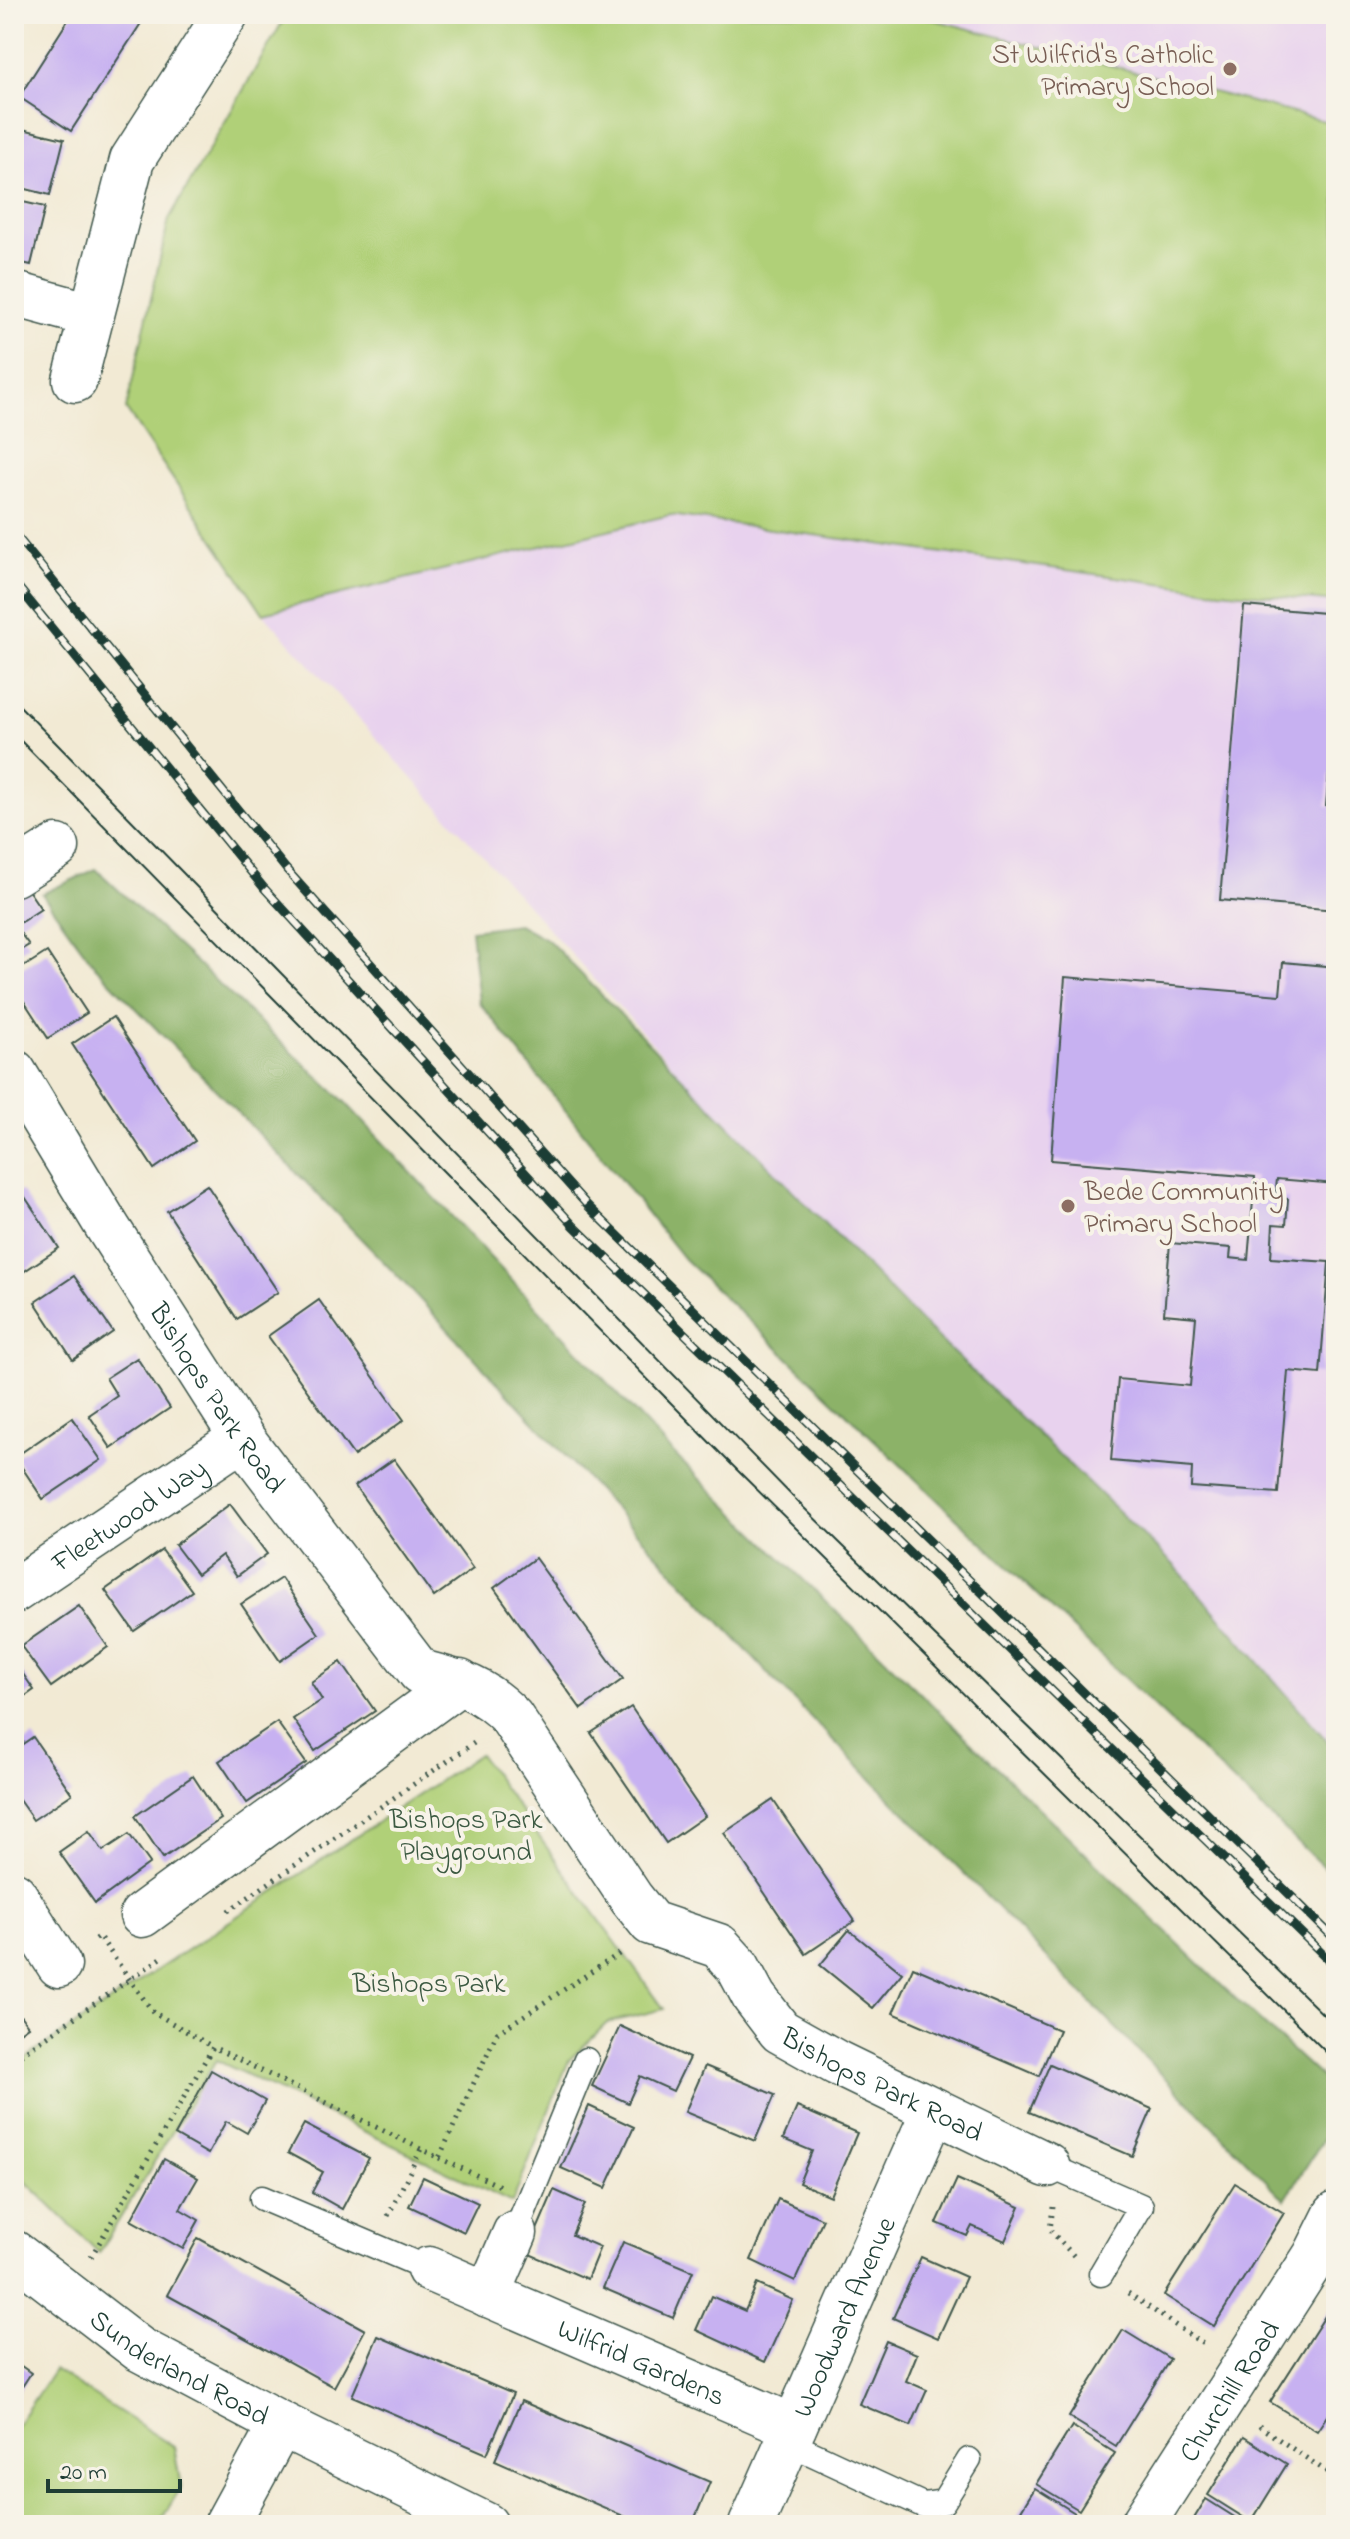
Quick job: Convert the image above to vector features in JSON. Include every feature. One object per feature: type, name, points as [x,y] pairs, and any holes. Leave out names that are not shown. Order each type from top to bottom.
[{"type":"street","points":[[75,380],[132,160],[226,14]]},
{"type":"street","points":[[14,294],[91,315]]},
{"type":"street","points":[[14,874],[57,847]]},
{"type":"street","name":"Bishops Park Road","points":[[14,1072],[108,1228],[242,1438],[420,1672],[460,1682],[493,1699],[511,1717],[631,1898],[651,1923],[719,1946],[738,1967],[754,1997],[780,2031],[837,2063],[1047,2165]]},
{"type":"street","name":"Fleetwood Way","points":[[14,1591],[242,1438]]},
{"type":"street","points":[[142,1915],[460,1682]]},
{"type":"street","points":[[14,1894],[59,1965]]},
{"type":"street","name":"Woodward Avenue","points":[[751,2525],[934,2110]]},
{"type":"street","name":"Churchill Road","points":[[1142,2525],[1315,2256],[1336,2214]]},
{"type":"street","points":[[488,2295],[522,2216]]},
{"type":"street","name":"Sunderland Road","points":[[14,2253],[139,2349],[281,2424],[486,2525]]},
{"type":"street","name":"Wilfrid Gardens","points":[[429,2269],[790,2435]]},
{"type":"street","points":[[226,2525],[281,2424]]},
{"type":"lane","points":[[522,2216],[586,2060]]},
{"type":"lane","name":"Bishops Park Road","points":[[1047,2165],[1141,2206],[1101,2274]]},
{"type":"lane","points":[[262,2198],[429,2269]]},
{"type":"lane","points":[[790,2435],[923,2505],[943,2502],[969,2460]]},
{"type":"path","points":[[224,1915],[511,1717]]},
{"type":"path","points":[[439,2158],[497,2033],[618,1955],[651,1923]]},
{"type":"path","points":[[59,1965],[99,1936],[153,2012],[213,2047],[439,2158],[522,2216]]},
{"type":"path","points":[[14,2059],[164,1956]]},
{"type":"path","points":[[101,2240],[213,2047]]},
{"type":"path","points":[[373,2246],[421,2149]]},
{"type":"path","points":[[1222,2401],[1336,2478]]},
{"type":"shaded area","name":"St Wilfrid's Catholic Primary School","points":[[912,14],[1336,14],[1336,124]]},
{"type":"shaded area","name":"Bede Community Primary School","points":[[670,515],[1210,590],[1336,602],[1336,1799],[263,613]]},
{"type":"green space","points":[[287,14],[912,14],[1336,124],[1336,602],[1210,590],[670,515],[263,613],[126,409],[169,219]]},
{"type":"green space","points":[[96,869],[345,1102],[674,1454],[1221,1985],[1336,2091],[1336,2119],[1285,2200],[774,1680],[413,1292],[95,966],[42,894]]},
{"type":"green space","points":[[518,924],[548,940],[920,1321],[1173,1564],[1336,1751],[1336,1879],[684,1259],[479,1002],[471,930]]},
{"type":"green space","name":"Bishops Park","points":[[479,1754],[664,2009],[607,2023],[569,2060],[512,2203],[216,2060],[99,2253],[14,2170],[14,2066]]},
{"type":"green space","points":[[54,2370],[174,2447],[181,2487],[158,2525],[60,2525],[14,2514],[14,2429]]},
{"type":"building","points":[[72,14],[147,14],[71,131],[19,97]]},
{"type":"building","points":[[14,127],[64,139],[50,195],[14,186]]},
{"type":"building","points":[[14,200],[45,207],[31,265],[14,261]]},
{"type":"building","points":[[1244,606],[1336,614],[1333,715],[1336,715],[1336,773],[1329,772],[1326,806],[1336,807],[1336,910],[1220,900]]},
{"type":"building","points":[[22,881],[41,909],[15,926],[29,945],[14,954],[14,886]]},
{"type":"building","points":[[47,952],[87,1013],[48,1038],[14,986],[14,973]]},
{"type":"building","points":[[1283,962],[1336,967],[1336,1184],[1277,1179],[1275,1198],[1288,1199],[1286,1225],[1273,1224],[1271,1258],[1329,1262],[1320,1374],[1288,1371],[1278,1493],[1191,1487],[1192,1468],[1111,1461],[1118,1379],[1190,1386],[1196,1317],[1164,1314],[1170,1243],[1231,1248],[1230,1258],[1248,1260],[1255,1177],[1051,1160],[1065,977],[1280,995]]},
{"type":"building","points":[[113,1017],[195,1141],[154,1169],[72,1044]]},
{"type":"building","points":[[207,1185],[278,1292],[237,1319],[167,1211]]},
{"type":"building","points":[[21,1191],[59,1248],[20,1274],[14,1265],[14,1195]]},
{"type":"building","points":[[74,1276],[113,1332],[73,1360],[35,1302]]},
{"type":"building","points":[[319,1300],[404,1420],[354,1456],[268,1336]]},
{"type":"building","points":[[137,1358],[170,1408],[111,1448],[89,1415],[117,1396],[106,1378]]},
{"type":"building","points":[[72,1418],[101,1460],[43,1499],[15,1457]]},
{"type":"building","points":[[394,1459],[473,1569],[434,1597],[355,1486]]},
{"type":"building","points":[[230,1504],[267,1554],[237,1576],[222,1555],[197,1574],[175,1545]]},
{"type":"building","points":[[162,1550],[192,1591],[134,1631],[105,1590]]},
{"type":"building","points":[[535,1558],[623,1679],[581,1709],[494,1588]]},
{"type":"building","points":[[281,1578],[319,1634],[280,1661],[241,1604]]},
{"type":"building","points":[[79,1606],[108,1647],[51,1687],[21,1646]]},
{"type":"building","points":[[14,1661],[34,1690],[14,1704]]},
{"type":"building","points":[[341,1662],[375,1711],[315,1751],[293,1719],[322,1700],[311,1682]]},
{"type":"building","points":[[631,1707],[705,1816],[666,1843],[591,1733]]},
{"type":"building","points":[[277,1722],[306,1763],[247,1803],[219,1761]]},
{"type":"building","points":[[33,1737],[72,1794],[33,1820],[14,1793],[14,1750]]},
{"type":"building","points":[[193,1776],[221,1819],[163,1858],[135,1816]]},
{"type":"building","points":[[773,1800],[855,1921],[806,1954],[724,1833]]},
{"type":"building","points":[[89,1831],[103,1851],[129,1834],[150,1863],[95,1903],[59,1852]]},
{"type":"building","points":[[849,1930],[902,1973],[873,2008],[820,1965]]},
{"type":"building","points":[[913,1967],[1059,2030],[1039,2076],[893,2013]]},
{"type":"building","points":[[14,2007],[28,2026],[14,2036]]},
{"type":"building","points":[[620,2026],[689,2058],[673,2091],[640,2076],[628,2103],[592,2086]]},
{"type":"building","points":[[1050,2064],[1152,2109],[1132,2156],[1029,2112]]},
{"type":"building","points":[[705,2066],[775,2095],[755,2141],[685,2112]]},
{"type":"building","points":[[211,2070],[265,2101],[247,2133],[226,2121],[208,2154],[175,2135]]},
{"type":"building","points":[[589,2106],[634,2127],[606,2188],[561,2168]]},
{"type":"building","points":[[797,2107],[857,2133],[830,2196],[799,2183],[812,2151],[783,2139]]},
{"type":"building","points":[[304,2124],[369,2158],[342,2209],[312,2192],[323,2172],[288,2153]]},
{"type":"building","points":[[164,2159],[198,2178],[180,2209],[199,2220],[183,2249],[131,2220]]},
{"type":"building","points":[[423,2177],[478,2203],[464,2232],[409,2206]]},
{"type":"building","points":[[957,2179],[1020,2207],[1005,2241],[972,2226],[967,2236],[937,2223]]},
{"type":"building","points":[[1235,2183],[1284,2213],[1214,2326],[1164,2295]]},
{"type":"building","points":[[554,2190],[585,2204],[572,2235],[600,2247],[587,2279],[527,2253]]},
{"type":"building","points":[[778,2199],[823,2219],[795,2281],[751,2260]]},
{"type":"building","points":[[198,2238],[365,2330],[334,2387],[167,2295]]},
{"type":"building","points":[[623,2242],[693,2271],[673,2318],[603,2288]]},
{"type":"building","points":[[921,2257],[966,2277],[938,2338],[893,2318]]},
{"type":"building","points":[[757,2284],[793,2300],[765,2362],[696,2330],[711,2296],[745,2311]]},
{"type":"building","points":[[1336,2299],[1336,2402],[1317,2431],[1270,2402]]},
{"type":"building","points":[[1123,2330],[1170,2359],[1116,2446],[1069,2417]]},
{"type":"building","points":[[378,2336],[513,2394],[487,2454],[352,2396]]},
{"type":"building","points":[[886,2341],[917,2354],[906,2381],[927,2390],[911,2426],[859,2404]]},
{"type":"building","points":[[14,2361],[31,2373],[14,2399]]},
{"type":"building","points":[[521,2401],[710,2482],[692,2525],[644,2525],[495,2460]]},
{"type":"building","points":[[1072,2426],[1115,2453],[1079,2510],[1036,2484]]},
{"type":"building","points":[[1244,2437],[1287,2464],[1251,2522],[1208,2495]]},
{"type":"building","points":[[1035,2488],[1078,2515],[1071,2525],[1012,2525]]},
{"type":"building","points":[[1206,2499],[1247,2525],[1190,2525]]},
{"type":"tram line","points":[[14,700],[800,1504],[1336,2027]]},
{"type":"tram line","points":[[14,734],[725,1458],[1336,2062]]},
{"type":"railway","points":[[14,533],[286,869],[588,1206],[1336,1940]]},
{"type":"railway","points":[[14,582],[264,888],[574,1226],[1336,1967]]},
{"type":"place","name":"St Wilfrid's Catholic Primary School","points":[[1230,69]]},
{"type":"place","name":"Bede Community Primary School","points":[[1068,1206]]},
{"type":"park label","name":"Bishops Park Playground","points":[[466,1834]]}]
